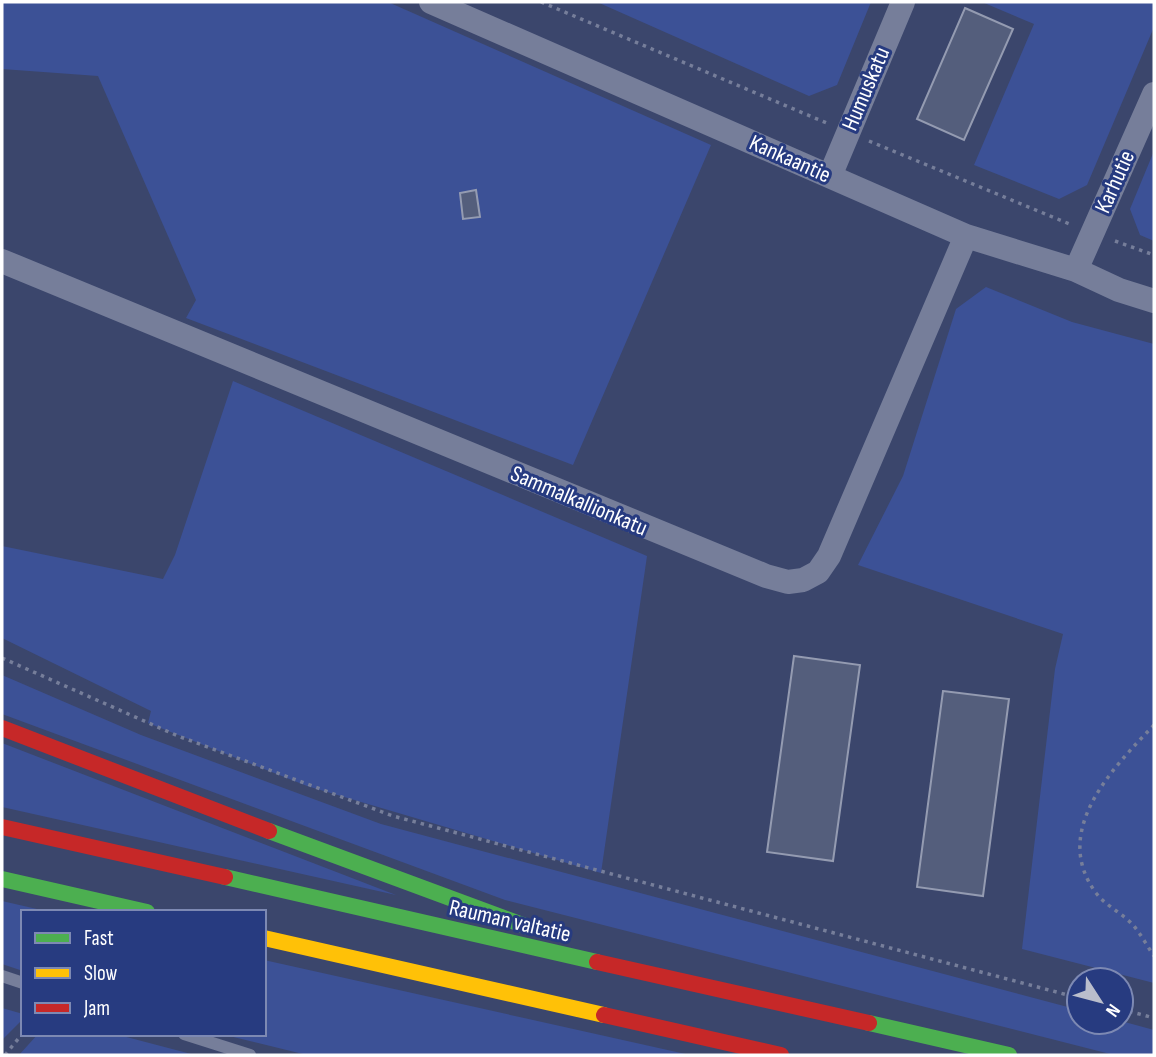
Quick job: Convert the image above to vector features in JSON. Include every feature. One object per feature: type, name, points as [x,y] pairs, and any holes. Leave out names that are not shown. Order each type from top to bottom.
[{"type":"highway","points":[[2,728],[402,882],[692,986]]},
{"type":"highway","name":"Rauman valtatie","points":[[2,827],[692,986],[1009,1055]]},
{"type":"highway","points":[[2,879],[139,910]]},
{"type":"highway","points":[[266,938],[781,1055]]},
{"type":"street","name":"Kankaantie","points":[[431,2],[966,236],[1076,270],[1119,290],[1154,301]]},
{"type":"street","name":"Humuskatu","points":[[830,176],[903,2]]},
{"type":"street","name":"Karhutie","points":[[1076,270],[1154,94]]},
{"type":"street","name":"Sammalkallionkatu","points":[[2,261],[650,531],[765,576],[788,582],[803,580],[818,572],[829,556],[966,236]]},
{"type":"lane","points":[[2,976],[21,982]]},
{"type":"lane","points":[[190,1036],[250,1055]]},
{"type":"path","points":[[2,658],[178,736],[393,816],[1065,994]]},
{"type":"path","points":[[1154,725],[1094,793],[1081,834],[1082,867],[1086,878],[1098,896],[1133,925],[1154,956]]},
{"type":"path","points":[[1135,1013],[1154,1018]]},
{"type":"path","points":[[5,1055],[21,1035]]},
{"type":"shaded area","points":[[2,2],[388,2],[711,145],[573,465],[186,318],[196,300],[98,76],[2,69]]},
{"type":"shaded area","points":[[597,2],[871,2],[837,85],[809,96]]},
{"type":"shaded area","points":[[982,2],[1154,2],[1154,27],[1087,185],[1059,199],[974,165],[1034,24]]},
{"type":"shaded area","points":[[1154,151],[1154,241],[1140,235],[1130,209]]},
{"type":"shaded area","points":[[986,287],[1072,322],[1154,344],[1154,983],[1135,978],[1135,966],[1088,966],[1022,949],[1055,669],[1063,634],[858,565],[903,476],[956,309]]},
{"type":"shaded area","points":[[233,381],[647,556],[601,873],[307,786],[148,723],[151,711],[2,638],[2,546],[163,579],[175,555]]},
{"type":"shaded area","points":[[2,675],[141,735],[381,824],[1065,1006],[1065,1036],[1135,1036],[1135,1025],[1154,1030],[1154,1055],[1114,1055],[505,900],[2,714]]},
{"type":"shaded area","points":[[2,743],[396,895],[2,807]]},
{"type":"shaded area","points":[[2,901],[41,910],[21,910],[21,970],[2,964]]},
{"type":"shaded area","points":[[266,960],[690,1055],[307,1055],[229,1036],[266,1036]]},
{"type":"shaded area","points":[[2,1008],[21,1013],[21,1021],[2,1040]]},
{"type":"shaded area","points":[[36,1036],[123,1036],[195,1055],[19,1055]]},
{"type":"building","points":[[965,8],[1013,29],[964,140],[917,119]]},
{"type":"building","points":[[476,190],[480,217],[463,219],[460,193]]},
{"type":"building","points":[[794,656],[860,665],[833,861],[767,852]]},
{"type":"building","points":[[943,691],[1009,699],[983,896],[917,887]]},
{"type":"traffic: fast","points":[[269,831],[528,927]]},
{"type":"traffic: fast","points":[[225,877],[597,962]]},
{"type":"traffic: fast","points":[[2,879],[138,910]]},
{"type":"traffic: fast","points":[[869,1023],[1009,1055]]},
{"type":"traffic: slow","points":[[266,938],[604,1015]]},
{"type":"traffic: jam","points":[[2,728],[269,831]]},
{"type":"traffic: jam","points":[[2,827],[225,877]]},
{"type":"traffic: jam","points":[[597,962],[869,1023]]},
{"type":"traffic: jam","points":[[604,1015],[781,1055]]}]
